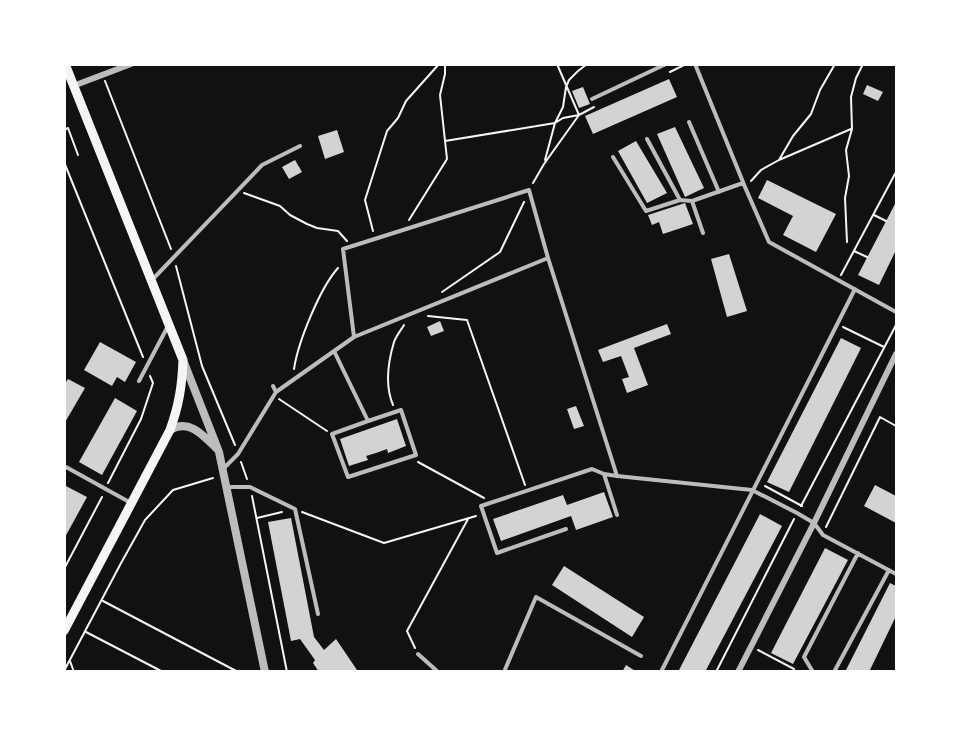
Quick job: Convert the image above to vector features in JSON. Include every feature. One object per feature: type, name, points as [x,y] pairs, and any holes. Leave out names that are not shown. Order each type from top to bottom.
[{"type":"main road","points":[[65,629],[170,430],[180,399],[183,360],[66,70]]},
{"type":"street","points":[[73,86],[131,64]]},
{"type":"street","points":[[738,672],[897,354]]},
{"type":"street","points":[[183,360],[219,452],[224,471],[265,672]]},
{"type":"street","points":[[170,430],[181,426],[192,428],[203,434],[219,452]]},
{"type":"lane","points":[[592,99],[666,64]]},
{"type":"lane","points":[[695,64],[769,242],[897,312]]},
{"type":"lane","points":[[689,122],[718,192]]},
{"type":"lane","points":[[647,139],[680,200]]},
{"type":"lane","points":[[151,281],[262,165],[300,146]]},
{"type":"lane","points":[[613,157],[646,211],[680,200],[692,201],[744,185]]},
{"type":"lane","points":[[354,337],[343,249],[529,190],[616,476]]},
{"type":"lane","points":[[692,201],[704,233]]},
{"type":"lane","points":[[224,471],[238,454],[276,392],[354,337],[548,258]]},
{"type":"lane","points":[[661,672],[855,289]]},
{"type":"lane","points":[[139,381],[169,325]]},
{"type":"lane","points":[[333,351],[368,421]]},
{"type":"lane","points":[[273,386],[276,392]]},
{"type":"lane","points":[[401,410],[416,455],[348,477],[332,434],[368,421],[401,410]]},
{"type":"lane","points":[[66,467],[131,504]]},
{"type":"lane","points":[[566,529],[497,553],[481,506],[592,469],[616,476],[752,490],[797,513],[814,523],[823,534],[897,574]]},
{"type":"lane","points":[[604,474],[617,515]]},
{"type":"lane","points":[[227,487],[249,487],[296,509],[318,614]]},
{"type":"lane","points":[[813,672],[804,657],[858,553]]},
{"type":"lane","points":[[834,672],[888,570]]},
{"type":"lane","points":[[504,672],[536,597],[641,656]]},
{"type":"lane","points":[[418,654],[438,672]]},
{"type":"path","points":[[375,239],[365,200],[387,131],[398,117],[406,100],[439,64]]},
{"type":"path","points":[[403,230],[447,159],[440,95],[445,64]]},
{"type":"path","points":[[557,64],[579,115]]},
{"type":"path","points":[[544,164],[555,123],[563,107],[569,80],[587,64]]},
{"type":"path","points":[[779,160],[793,136],[811,114],[820,90],[835,64]]},
{"type":"path","points":[[847,242],[845,198],[849,176],[846,150],[852,129],[851,98],[856,78],[863,64]]},
{"type":"path","points":[[103,75],[174,257],[202,366],[249,487],[287,672]]},
{"type":"path","points":[[441,293],[500,252],[544,164],[583,112]]},
{"type":"path","points":[[445,141],[555,123],[562,118],[579,115]]},
{"type":"path","points":[[64,130],[68,128],[78,155]]},
{"type":"path","points":[[744,185],[761,170],[779,160],[852,129]]},
{"type":"path","points":[[64,162],[153,383],[141,419]]},
{"type":"path","points":[[839,280],[897,172]]},
{"type":"path","points":[[892,179],[897,181]]},
{"type":"path","points":[[238,191],[280,206],[307,224],[338,231],[352,247]]},
{"type":"path","points":[[874,215],[886,221]]},
{"type":"path","points":[[854,251],[867,257]]},
{"type":"path","points":[[292,381],[296,354],[312,313],[329,278],[345,262]]},
{"type":"path","points":[[396,412],[389,396],[388,375],[394,340],[412,314],[467,321],[527,490]]},
{"type":"path","points":[[716,672],[897,325]]},
{"type":"path","points":[[839,326],[884,348]]},
{"type":"path","points":[[279,399],[332,434]]},
{"type":"path","points":[[823,534],[880,417],[897,426]]},
{"type":"path","points":[[409,457],[491,502]]},
{"type":"path","points":[[64,671],[145,520],[173,490],[224,471]]},
{"type":"path","points":[[761,484],[802,506]]},
{"type":"path","points":[[257,518],[296,509],[384,543],[484,514]]},
{"type":"path","points":[[418,654],[407,631],[468,519]]},
{"type":"path","points":[[102,600],[238,672]]},
{"type":"path","points":[[86,632],[163,672]]},
{"type":"path","points":[[758,651],[794,669]]},
{"type":"path","points":[[70,662],[74,672]]},
{"type":"building","points":[[669,79],[677,97],[593,134],[585,116]]},
{"type":"building","points":[[867,85],[883,92],[878,101],[863,94]]},
{"type":"building","points":[[583,87],[590,104],[579,108],[572,91]]},
{"type":"building","points":[[675,127],[704,188],[685,197],[657,134]]},
{"type":"building","points":[[337,130],[344,152],[325,159],[318,136]]},
{"type":"building","points":[[636,141],[667,193],[647,203],[618,151]]},
{"type":"building","points":[[295,160],[302,172],[289,179],[282,167]]},
{"type":"building","points":[[767,180],[836,214],[816,252],[783,235],[793,216],[758,198]]},
{"type":"building","points":[[896,202],[896,250],[879,285],[858,275]]},
{"type":"building","points":[[685,203],[693,224],[663,234],[659,222],[652,225],[648,215]]},
{"type":"building","points":[[729,254],[747,311],[727,317],[711,259]]},
{"type":"building","points":[[440,321],[444,331],[431,336],[427,327]]},
{"type":"building","points":[[667,324],[671,334],[634,348],[648,385],[627,393],[622,379],[629,377],[621,356],[603,362],[598,350]]},
{"type":"building","points":[[841,338],[861,348],[789,492],[767,482]]},
{"type":"building","points":[[100,342],[136,362],[125,382],[117,377],[112,386],[84,370]]},
{"type":"building","points":[[68,379],[85,388],[64,424],[64,385]]},
{"type":"building","points":[[115,398],[137,411],[102,475],[79,462]]},
{"type":"building","points":[[576,406],[584,426],[574,429],[567,409]]},
{"type":"building","points":[[397,419],[406,446],[388,453],[387,449],[366,456],[368,460],[349,466],[340,439]]},
{"type":"building","points":[[64,485],[87,497],[64,539]]},
{"type":"building","points":[[875,485],[896,496],[896,523],[864,506]]},
{"type":"building","points":[[604,492],[613,517],[576,530],[571,516],[501,541],[493,519],[563,495],[567,505]]},
{"type":"building","points":[[760,514],[782,526],[705,672],[678,672]]},
{"type":"building","points":[[291,518],[314,637],[324,650],[336,639],[357,670],[356,672],[319,672],[313,663],[315,660],[300,639],[291,641],[268,522]]},
{"type":"building","points":[[825,548],[848,560],[793,664],[771,653]]},
{"type":"building","points":[[564,566],[644,617],[632,637],[552,585]]},
{"type":"building","points":[[890,583],[896,586],[896,616],[869,672],[845,672]]},
{"type":"building","points":[[626,665],[637,672],[622,672]]}]
